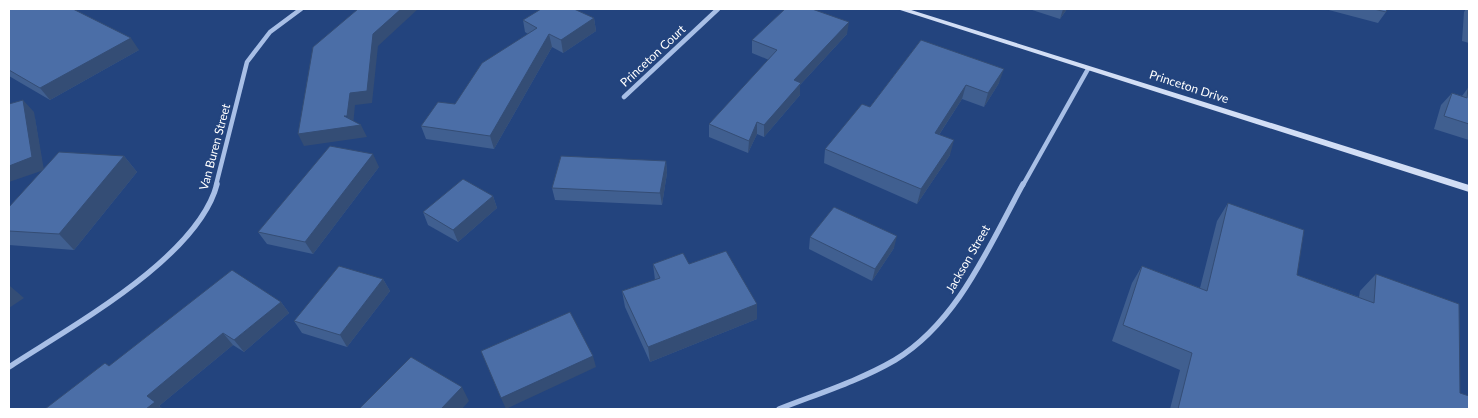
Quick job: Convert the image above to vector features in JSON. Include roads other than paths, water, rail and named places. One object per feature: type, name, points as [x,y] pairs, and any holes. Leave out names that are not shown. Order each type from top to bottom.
[{"type":"street","name":"Van Buren Street","points":[[9,367],[125,290],[160,264],[195,227],[215,191],[246,62],[257,44],[276,26],[301,9]]},
{"type":"street","name":"Princeton Court","points":[[624,96],[718,9]]},
{"type":"street","name":"Princeton Drive","points":[[901,9],[1469,190]]},
{"type":"street","name":"Jackson Street","points":[[779,409],[842,385],[894,360],[931,332],[963,291],[1088,69]]}]
